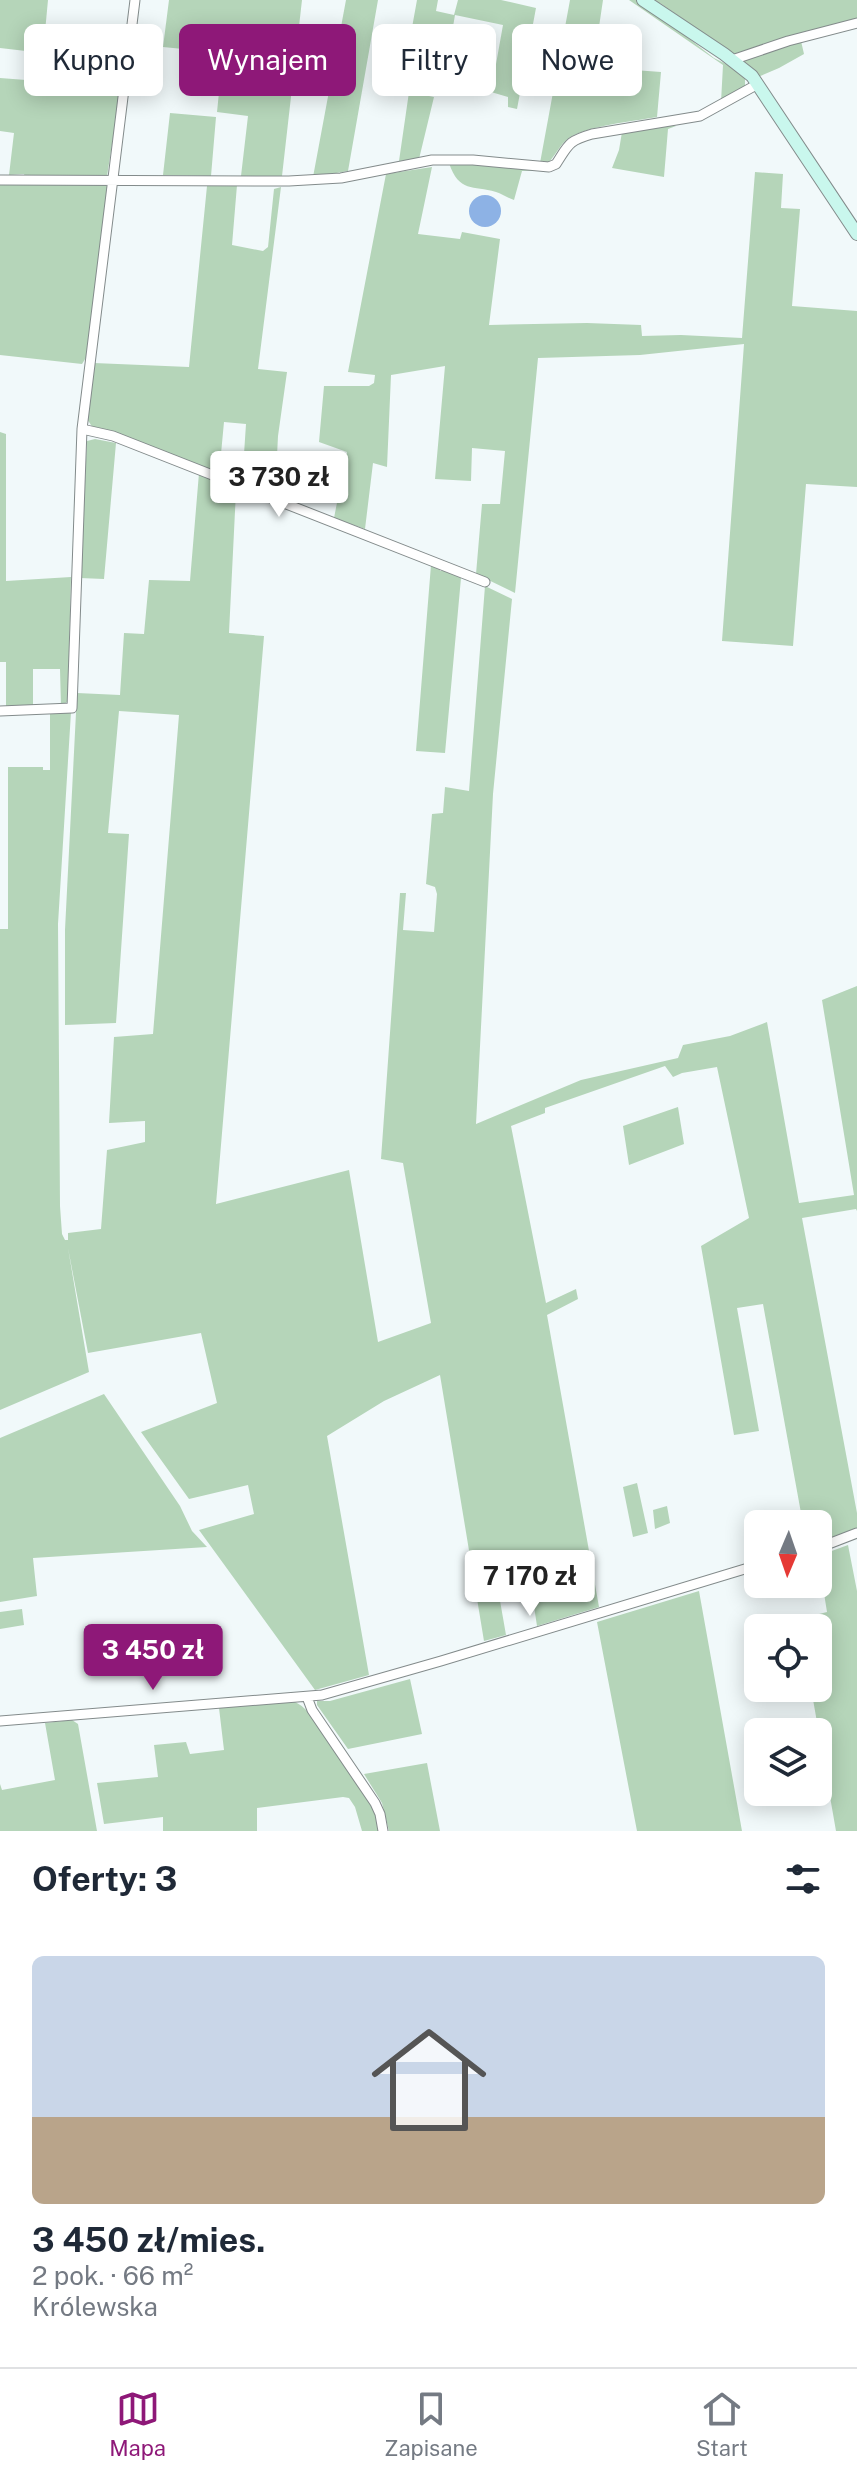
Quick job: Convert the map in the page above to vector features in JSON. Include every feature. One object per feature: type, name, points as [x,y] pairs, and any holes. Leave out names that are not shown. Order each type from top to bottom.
[{"type":"street","points":[[0,711],[72,708],[82,429],[135,0]]},
{"type":"street","points":[[643,0],[732,60],[758,84],[857,234]]},
{"type":"street","points":[[732,60],[857,23]]},
{"type":"street","points":[[0,180],[289,181],[341,178],[432,160],[477,160],[549,167],[556,164],[567,144],[575,139],[700,116],[758,84]]},
{"type":"street","points":[[82,429],[113,436],[485,582]]},
{"type":"street","points":[[832,1543],[857,1533]]},
{"type":"street","points":[[0,1721],[307,1697],[441,1661],[744,1569]]},
{"type":"street","points":[[307,1697],[312,1710],[375,1803],[383,1831]]},
{"type":"green space","points":[[0,0],[48,0],[46,24],[24,24],[24,51],[0,48]]},
{"type":"green space","points":[[169,0],[302,0],[299,24],[179,24],[179,49],[163,47]]},
{"type":"green space","points":[[346,0],[378,0],[348,171],[313,177],[328,96],[356,96],[356,24],[342,24]]},
{"type":"green space","points":[[417,0],[438,0],[436,11],[454,15],[458,0],[501,0],[536,8],[533,24],[512,24],[512,96],[519,96],[517,109],[508,107],[508,97],[496,93],[496,64],[503,25],[455,15],[453,24],[413,24]]},
{"type":"green space","points":[[570,0],[603,0],[599,24],[566,24]]},
{"type":"green space","points":[[629,0],[636,0],[681,30],[714,58],[732,67],[745,78],[745,87],[721,102],[723,65]]},
{"type":"green space","points":[[649,0],[857,0],[857,20],[733,54],[660,3]]},
{"type":"green space","points":[[801,41],[804,54],[758,77],[742,63],[745,59]]},
{"type":"green space","points":[[642,71],[661,72],[657,117],[577,134],[566,140],[548,163],[540,163],[552,96],[642,96]]},
{"type":"green space","points":[[0,78],[24,80],[24,96],[120,96],[107,176],[9,175],[14,133],[0,131]]},
{"type":"green space","points":[[219,96],[291,96],[282,176],[241,176],[248,116],[217,112]]},
{"type":"green space","points":[[408,96],[434,97],[419,159],[399,161]]},
{"type":"green space","points":[[170,113],[216,117],[211,176],[163,175]]},
{"type":"green space","points":[[676,126],[668,129],[664,177],[612,168],[622,132]]},
{"type":"green space","points":[[449,163],[553,170],[522,171],[514,200],[462,184]]},
{"type":"green space","points":[[432,167],[418,234],[460,239],[462,232],[500,239],[489,325],[641,325],[642,336],[742,338],[755,172],[783,174],[781,208],[800,209],[792,306],[857,311],[857,487],[806,484],[793,646],[722,641],[744,344],[640,355],[538,358],[515,593],[476,574],[482,504],[500,504],[505,451],[472,448],[471,481],[435,479],[445,366],[391,375],[387,467],[373,463],[365,529],[334,518],[347,452],[319,442],[324,386],[369,386],[374,383],[375,375],[348,372],[386,174]]},
{"type":"green space","points":[[105,184],[108,188],[87,356],[82,364],[0,355],[0,185]]},
{"type":"green space","points":[[237,185],[232,245],[263,251],[268,247],[274,189],[281,187],[258,369],[287,372],[278,436],[275,496],[242,484],[246,424],[224,422],[219,475],[93,428],[87,419],[94,363],[189,367],[207,186]]},
{"type":"green space","points":[[0,432],[6,434],[6,581],[71,577],[68,701],[61,707],[60,669],[33,669],[33,708],[6,708],[6,662],[0,662]]},
{"type":"green space","points":[[95,439],[116,443],[104,579],[80,578],[87,441]]},
{"type":"green space","points":[[199,473],[236,491],[229,633],[264,636],[216,1204],[349,1170],[378,1342],[431,1323],[403,1163],[381,1159],[400,893],[406,893],[403,930],[434,932],[437,894],[435,887],[426,884],[432,814],[443,813],[445,787],[469,791],[485,586],[512,599],[493,794],[476,1124],[581,1080],[678,1058],[683,1045],[730,1036],[767,1022],[799,1203],[854,1195],[822,1000],[857,986],[857,1211],[802,1218],[857,1513],[857,1528],[832,1537],[832,1510],[800,1510],[763,1304],[737,1308],[759,1431],[734,1435],[701,1246],[749,1218],[717,1067],[673,1077],[665,1066],[545,1108],[545,1113],[511,1126],[546,1303],[576,1289],[578,1299],[547,1315],[599,1607],[537,1626],[530,1580],[513,1583],[514,1591],[499,1595],[506,1635],[484,1641],[440,1375],[384,1401],[327,1436],[369,1675],[315,1690],[199,1530],[254,1514],[248,1485],[189,1499],[141,1432],[217,1403],[201,1333],[88,1353],[68,1248],[89,1372],[0,1410],[0,929],[8,929],[8,767],[43,767],[43,770],[50,770],[50,714],[71,712],[58,924],[60,1206],[62,1234],[68,1240],[68,1233],[101,1229],[107,1150],[145,1142],[145,1121],[109,1123],[114,1037],[153,1034],[179,715],[119,711],[108,833],[129,834],[116,1023],[65,1025],[65,930],[77,693],[120,695],[124,633],[144,634],[149,580],[190,581]]},
{"type":"green space","points":[[431,565],[461,578],[445,753],[416,751]]},
{"type":"green space","points":[[678,1107],[684,1144],[629,1165],[623,1126]]},
{"type":"green space","points":[[104,1394],[180,1506],[192,1531],[207,1547],[33,1558],[37,1596],[0,1602],[0,1438]]},
{"type":"green space","points":[[637,1483],[648,1533],[633,1537],[623,1487]]},
{"type":"green space","points":[[667,1506],[670,1523],[655,1529],[653,1510]]},
{"type":"green space","points":[[848,1545],[857,1591],[857,1831],[836,1831],[832,1806],[832,1718],[816,1718],[813,1702],[832,1702],[832,1614],[819,1614],[827,1612],[825,1598],[832,1598],[832,1551]]},
{"type":"green space","points":[[699,1591],[742,1831],[637,1831],[597,1622]]},
{"type":"green space","points":[[22,1609],[24,1625],[0,1629],[0,1612]]},
{"type":"green space","points":[[410,1679],[422,1734],[348,1749],[317,1705],[317,1701],[330,1701]]},
{"type":"green space","points":[[295,1702],[314,1718],[346,1763],[371,1803],[379,1831],[362,1831],[355,1807],[349,1798],[343,1797],[257,1808],[257,1831],[163,1831],[163,1817],[104,1824],[97,1783],[158,1777],[154,1745],[186,1742],[190,1754],[224,1750],[219,1708]]},
{"type":"green space","points":[[72,1720],[78,1724],[97,1831],[0,1831],[0,1784],[2,1790],[55,1780],[45,1723]]},
{"type":"green space","points":[[427,1763],[440,1831],[389,1831],[382,1803],[364,1774]]},
{"type":"water","points":[[485,195],[496,200],[501,211],[496,222],[485,227],[474,222],[469,211],[474,200]]}]
